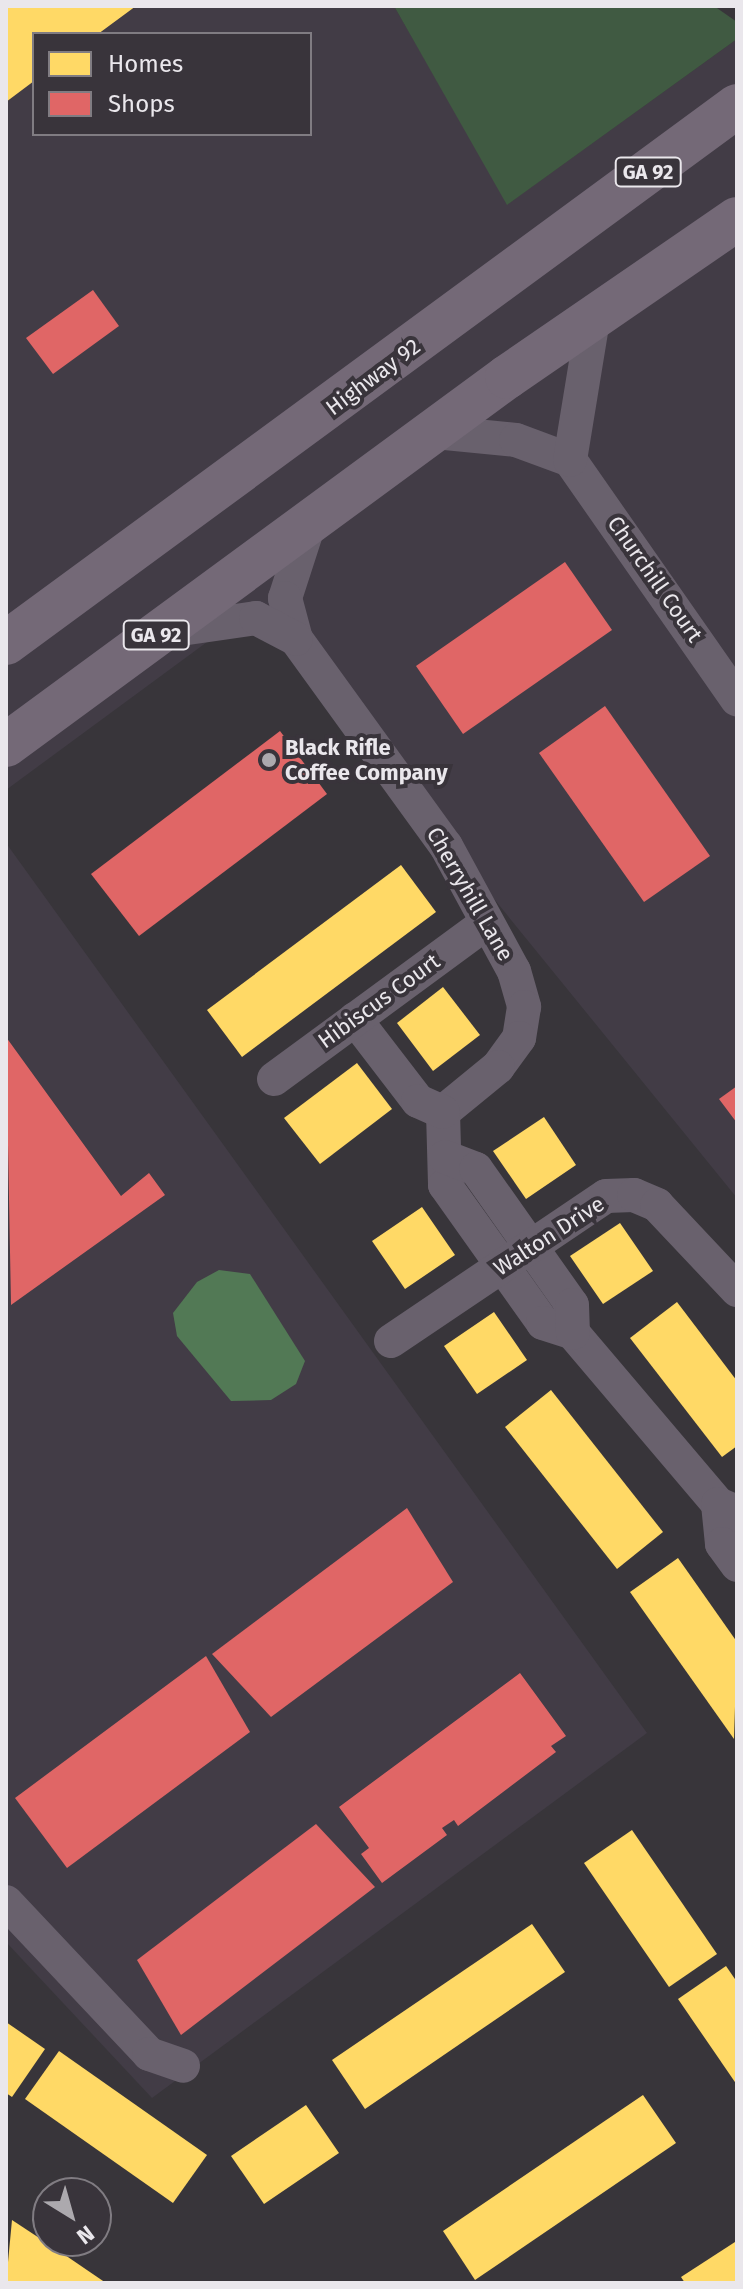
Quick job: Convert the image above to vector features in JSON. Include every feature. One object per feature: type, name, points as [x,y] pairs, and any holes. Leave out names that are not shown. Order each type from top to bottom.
[{"type":"main road","name":"Highway 92","points":[[6,643],[737,106]]},
{"type":"main road","name":"GA 92","points":[[6,745],[435,432],[737,219]]},
{"type":"street","points":[[435,432],[516,440],[570,460],[593,320]]},
{"type":"street","name":"Churchill Court","points":[[570,460],[737,699]]},
{"type":"street","points":[[296,639],[285,598],[308,527]]},
{"type":"street","points":[[157,634],[256,618],[296,639]]},
{"type":"street","name":"Cherryhill Lane","points":[[296,639],[446,846],[485,924],[514,971],[524,1007],[519,1038],[498,1067],[443,1112]]},
{"type":"street","name":"Hibiscus Court","points":[[274,1079],[485,924]]},
{"type":"street","points":[[355,1019],[418,1101],[443,1112],[445,1185],[500,1267],[543,1323],[573,1333],[727,1508],[722,1544],[737,1565]]},
{"type":"street","points":[[445,1157],[476,1169],[572,1305],[573,1333]]},
{"type":"street","name":"Walton Drive","points":[[391,1341],[606,1196],[634,1195],[657,1205],[737,1290]]},
{"type":"street","points":[[6,1902],[149,2054],[183,2066]]},
{"type":"shaded area","points":[[6,6],[394,6],[508,204],[737,39],[737,1198],[256,606],[6,790]]},
{"type":"shaded area","points":[[394,6],[714,6],[737,22],[737,39],[507,205]]},
{"type":"shaded area","points":[[6,843],[647,1733],[152,2098],[6,1942]]},
{"type":"shaded area","points":[[219,1270],[250,1274],[305,1361],[296,1384],[271,1400],[231,1401],[177,1336],[173,1313],[197,1282]]},
{"type":"building: Homes","points":[[6,6],[136,6],[101,32],[32,32],[32,82],[6,102]]},
{"type":"building: Homes","points":[[401,865],[436,912],[242,1057],[207,1010]]},
{"type":"building: Homes","points":[[443,987],[480,1035],[433,1071],[397,1023]]},
{"type":"building: Homes","points":[[357,1063],[392,1109],[320,1164],[284,1118]]},
{"type":"building: Homes","points":[[544,1117],[576,1165],[526,1199],[493,1151]]},
{"type":"building: Homes","points":[[422,1207],[455,1255],[405,1289],[372,1241]]},
{"type":"building: Homes","points":[[620,1223],[653,1271],[603,1304],[570,1256]]},
{"type":"building: Homes","points":[[677,1302],[737,1381],[737,1446],[722,1457],[630,1338]]},
{"type":"building: Homes","points":[[494,1312],[527,1360],[477,1394],[444,1346]]},
{"type":"building: Homes","points":[[551,1390],[663,1532],[617,1569],[505,1427]]},
{"type":"building: Homes","points":[[678,1558],[737,1642],[734,1739],[630,1592]]},
{"type":"building: Homes","points":[[632,1830],[717,1954],[669,1987],[584,1863]]},
{"type":"building: Homes","points":[[532,1924],[565,1972],[365,2109],[332,2060]]},
{"type":"building: Homes","points":[[726,1966],[737,1982],[737,2085],[678,1999]]},
{"type":"building: Homes","points":[[6,2022],[45,2049],[12,2097],[6,2093]]},
{"type":"building: Homes","points":[[59,2051],[207,2155],[173,2203],[25,2099]]},
{"type":"building: Homes","points":[[643,2095],[676,2143],[475,2280],[443,2231]]},
{"type":"building: Homes","points":[[306,2105],[339,2153],[264,2204],[231,2156]]},
{"type":"building: Homes","points":[[12,2220],[32,2233],[32,2257],[68,2257],[106,2283],[6,2283]]},
{"type":"building: Homes","points":[[735,2242],[737,2283],[685,2283],[681,2277]]},
{"type":"building: Shops","points":[[93,290],[119,326],[53,374],[26,338]]},
{"type":"building: Shops","points":[[565,562],[612,630],[463,734],[416,666]]},
{"type":"building: Shops","points":[[605,706],[710,856],[644,902],[539,753]]},
{"type":"building: Shops","points":[[280,731],[327,794],[139,936],[91,874]]},
{"type":"building: Shops","points":[[6,1037],[121,1196],[149,1173],[165,1195],[11,1305]]},
{"type":"building: Shops","points":[[737,1086],[737,1123],[719,1099]]},
{"type":"building: Shops","points":[[407,1508],[453,1582],[271,1717],[212,1654]]},
{"type":"building: Shops","points":[[206,1656],[250,1732],[67,1868],[15,1798]]},
{"type":"building: Shops","points":[[520,1673],[566,1736],[551,1746],[556,1752],[458,1826],[454,1820],[442,1828],[447,1835],[382,1883],[361,1854],[369,1848],[339,1807]]},
{"type":"building: Shops","points":[[316,1824],[375,1887],[181,2035],[137,1960]]},
{"type":"place","name":"Black Rifle Coffee Company","points":[[269,760]]}]
